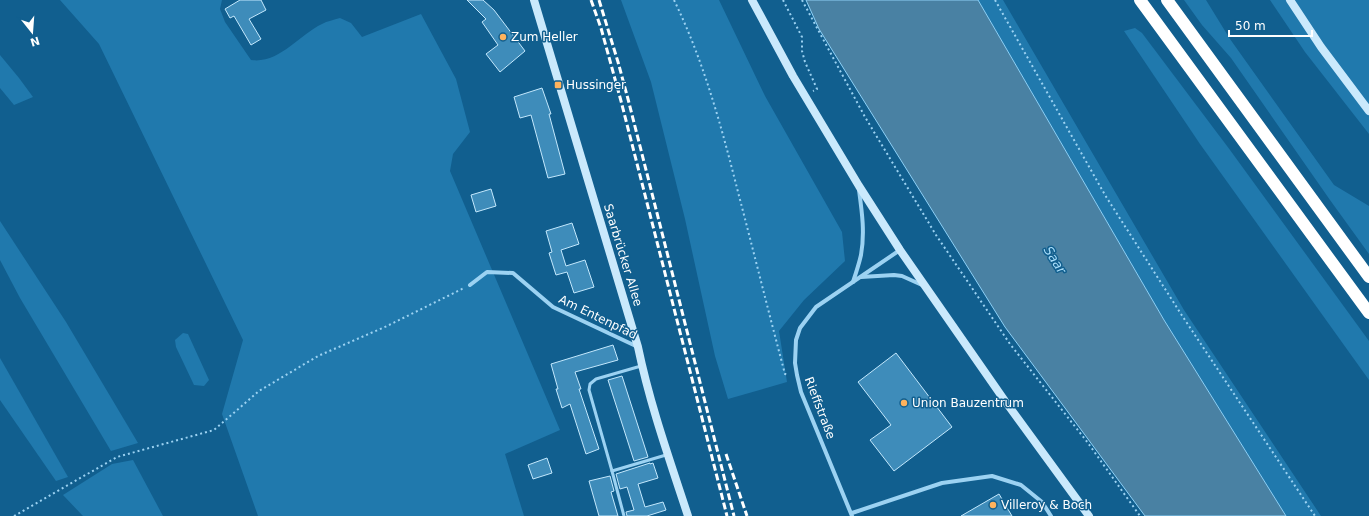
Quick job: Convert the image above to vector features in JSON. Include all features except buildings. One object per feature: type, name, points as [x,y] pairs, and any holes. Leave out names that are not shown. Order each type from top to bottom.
[{"type":"highway","points":[[1140,0],[1369,313]]},
{"type":"highway","points":[[1167,0],[1369,277]]},
{"type":"main road","name":"Saarbrücker Allee","points":[[534,0],[638,347],[642,366],[668,455],[688,516]]},
{"type":"main road","points":[[752,0],[805,96],[859,186],[900,250],[1005,401],[1089,516]]},
{"type":"main road","points":[[1290,0],[1321,47],[1369,111]]},
{"type":"street","points":[[853,282],[861,256],[863,240],[863,222],[859,186]]},
{"type":"street","name":"Rieffstraße","points":[[900,250],[816,307],[800,328],[796,340],[795,352],[797,375],[801,392],[852,515],[942,483],[992,476],[1020,485],[1042,502],[1051,516]]},
{"type":"street","name":"Am Entenpfad","points":[[470,285],[487,272],[513,273],[553,307],[638,347]]},
{"type":"street","points":[[860,277],[902,276],[926,286]]},
{"type":"lane","points":[[624,516],[589,390],[590,384],[596,380],[642,366]]},
{"type":"lane","points":[[612,471],[668,455]]},
{"type":"path","points":[[674,0],[688,30],[710,89],[732,166],[785,374],[797,375]]},
{"type":"path","points":[[784,0],[802,37],[802,51],[805,62],[817,89],[805,96]]},
{"type":"path","points":[[802,0],[865,117],[936,235],[1010,344],[1088,443],[1140,516]]},
{"type":"path","points":[[995,0],[1105,195],[1181,314],[1315,516]]},
{"type":"path","points":[[14,516],[117,457],[214,430],[259,391],[318,356],[387,326],[470,285]]},
{"type":"shaded area","points":[[60,0],[222,0],[220,9],[225,22],[251,60],[271,58],[288,48],[313,29],[328,21],[340,18],[351,23],[362,37],[421,14],[456,79],[470,132],[453,154],[450,171],[560,430],[505,454],[524,516],[258,516],[222,414],[243,340],[99,44]]},
{"type":"shaded area","points":[[621,0],[719,0],[765,96],[842,232],[845,261],[804,300],[779,331],[787,382],[728,399],[715,356],[685,219],[651,82]]},
{"type":"shaded area","points":[[978,0],[1003,0],[1184,310],[1321,516],[1286,516],[1164,320]]},
{"type":"shaded area","points":[[1184,0],[1206,0],[1230,39],[1334,185],[1369,206],[1369,254],[1231,58],[1202,25]]},
{"type":"shaded area","points":[[1270,0],[1369,0],[1369,134],[1305,52]]},
{"type":"shaded area","points":[[1135,28],[1142,33],[1230,150],[1369,341],[1369,380],[1200,144],[1124,31]]},
{"type":"shaded area","points":[[0,55],[33,97],[14,105],[0,88]]},
{"type":"shaded area","points":[[0,221],[66,322],[138,443],[111,451],[20,298],[0,260]]},
{"type":"shaded area","points":[[183,333],[188,334],[209,380],[204,386],[194,385],[176,347],[175,340]]},
{"type":"shaded area","points":[[0,358],[68,477],[56,481],[0,400]]},
{"type":"shaded area","points":[[133,460],[163,516],[83,516],[63,495],[112,464]]},
{"type":"water","name":"Saar","points":[[806,0],[978,0],[1164,320],[1286,516],[1145,516],[1005,327],[819,29]]},
{"type":"railway","points":[[591,0],[601,28],[621,101],[727,516]]},
{"type":"railway","points":[[599,0],[628,99],[734,516]]},
{"type":"railway","points":[[726,454],[747,516]]},
{"type":"place","name":"Zum Heller","points":[[503,37]]},
{"type":"place","name":"Hussinger","points":[[558,85]]},
{"type":"place","name":"Union Bauzentrum","points":[[904,403]]},
{"type":"place","name":"Villeroy & Boch","points":[[993,505]]}]
